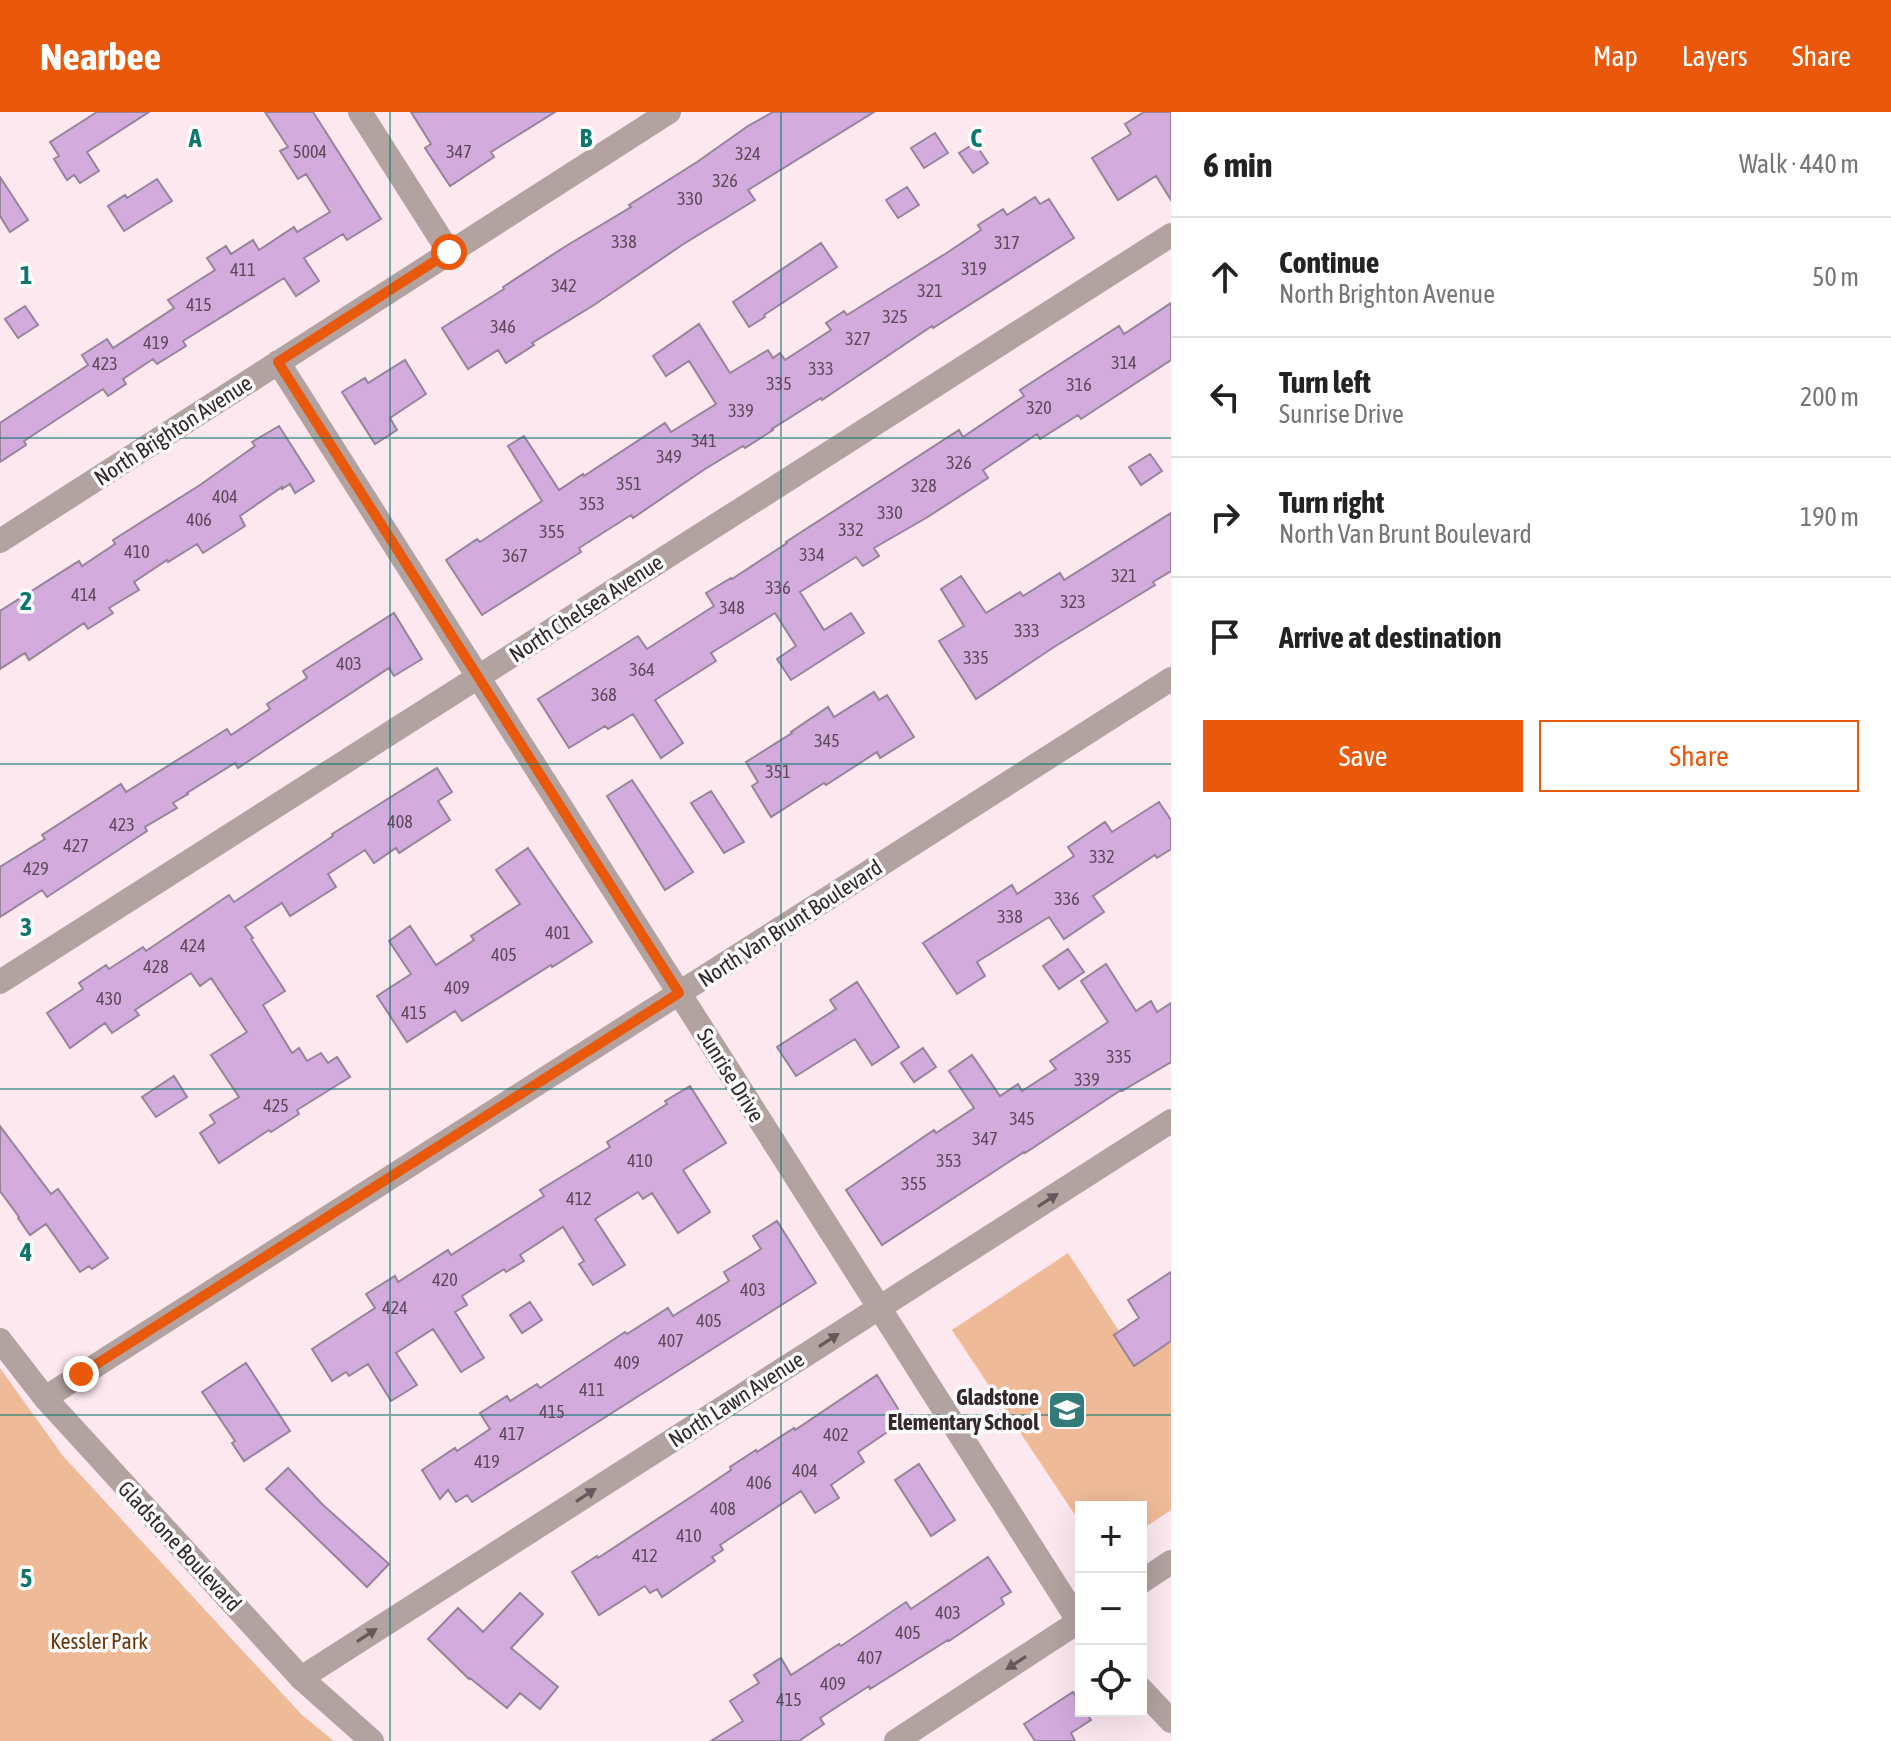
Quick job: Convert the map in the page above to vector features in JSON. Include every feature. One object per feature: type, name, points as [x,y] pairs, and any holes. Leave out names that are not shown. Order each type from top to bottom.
[{"type":"street","points":[[360,112],[449,252]]},
{"type":"street","name":"North Brighton Avenue","points":[[0,541],[669,112]]},
{"type":"street","name":"North Chelsea Avenue","points":[[0,982],[1171,235]]},
{"type":"street","name":"Sunrise Drive","points":[[278,362],[1075,1614]]},
{"type":"street","name":"North Van Brunt Boulevard","points":[[45,1398],[1171,679]]},
{"type":"street","name":"North Lawn Avenue","points":[[301,1678],[1171,1121]]},
{"type":"street","name":"Gladstone Boulevard","points":[[0,1340],[45,1398],[301,1678],[372,1741]]},
{"type":"street","points":[[1147,1578],[1171,1562]]},
{"type":"street","points":[[896,1741],[1075,1625]]},
{"type":"street","points":[[1147,1695],[1171,1721]]},
{"type":"green space","points":[[1068,1253],[1119,1331],[1114,1335],[1171,1342],[1171,1510],[1147,1526],[1147,1501],[1075,1501],[1075,1515],[952,1330]]},
{"type":"green space","name":"Kessler Park","points":[[0,1368],[63,1456],[302,1715],[334,1741],[0,1741]]},
{"type":"building","points":[[97,112],[149,112],[87,152],[99,171],[80,183],[74,175],[67,180],[54,159],[59,156],[50,142]]},
{"type":"building","points":[[265,112],[313,112],[381,219],[347,240],[343,234],[304,258],[319,281],[296,296],[284,278],[183,341],[186,346],[157,364],[153,359],[123,379],[126,384],[108,396],[103,389],[24,441],[26,445],[0,462],[0,423],[88,365],[82,355],[107,339],[113,348],[174,308],[168,300],[215,270],[207,258],[226,246],[231,254],[253,240],[259,250],[294,227],[297,232],[330,212],[306,174],[298,179],[280,151],[288,147]]},
{"type":"building","points":[[411,112],[555,112],[491,152],[494,157],[450,186],[425,148],[431,144]]},
{"type":"building","points":[[773,112],[874,112],[748,190],[755,200],[532,343],[534,345],[506,363],[498,350],[468,369],[442,328]]},
{"type":"building","points":[[1144,112],[1171,112],[1171,200],[1156,176],[1118,200],[1092,158],[1131,134],[1125,124]]},
{"type":"building","points":[[935,133],[948,153],[924,168],[911,148]]},
{"type":"building","points":[[975,143],[988,163],[973,173],[959,153]]},
{"type":"building","points":[[0,177],[28,220],[10,232],[0,216]]},
{"type":"building","points":[[157,179],[172,201],[124,231],[108,206]]},
{"type":"building","points":[[907,187],[919,205],[898,218],[886,200]]},
{"type":"building","points":[[1035,197],[1040,204],[1049,199],[1074,238],[932,326],[822,400],[705,469],[633,518],[631,515],[579,548],[581,552],[482,615],[446,560],[477,539],[480,542],[542,501],[508,446],[524,436],[559,490],[665,423],[671,432],[716,404],[689,361],[666,376],[653,356],[699,324],[730,373],[768,350],[773,358],[780,353],[785,360],[831,330],[826,323],[844,311],[847,315],[945,254],[981,230],[978,225],[1003,209],[1007,215]]},
{"type":"building","points":[[821,243],[837,267],[749,327],[733,302]]},
{"type":"building","points":[[1171,303],[1171,360],[1081,419],[1078,415],[1040,439],[1037,434],[983,470],[988,478],[874,548],[879,556],[863,566],[856,557],[800,592],[824,630],[851,613],[864,633],[791,680],[777,659],[796,646],[775,613],[711,653],[716,661],[655,700],[683,743],[661,758],[633,714],[608,729],[605,726],[569,748],[538,699],[638,636],[647,649],[714,606],[706,593],[959,430],[963,437],[1024,396],[1020,390],[1119,326],[1124,334]]},
{"type":"building","points":[[25,306],[38,325],[18,338],[5,319]]},
{"type":"building","points":[[405,360],[426,394],[390,418],[397,430],[375,444],[342,392],[365,378],[368,383]]},
{"type":"building","points":[[279,426],[314,481],[295,493],[290,484],[282,487],[240,516],[245,526],[203,553],[197,544],[134,582],[139,590],[109,608],[113,613],[88,629],[84,623],[29,660],[25,653],[0,669],[0,611],[79,561],[82,566],[115,544],[113,540],[200,485],[255,446],[252,442]]},
{"type":"building","points":[[1150,454],[1162,471],[1141,485],[1129,467]]},
{"type":"building","points":[[1171,513],[1171,571],[1153,582],[1155,585],[976,699],[939,641],[964,626],[941,589],[961,576],[986,613],[1020,592],[1023,596],[1060,573],[1064,580]]},
{"type":"building","points":[[394,613],[422,659],[394,676],[389,668],[238,768],[235,763],[187,793],[173,803],[177,808],[145,827],[147,831],[47,897],[42,890],[0,917],[0,867],[45,839],[42,835],[121,784],[126,792],[227,729],[231,735],[270,709],[267,704],[307,678],[303,671]]},
{"type":"building","points":[[874,692],[879,700],[887,695],[914,737],[880,758],[877,752],[771,817],[752,786],[758,782],[746,762],[828,707],[834,717]]},
{"type":"building","points":[[437,768],[452,792],[438,801],[450,820],[399,853],[396,848],[374,863],[365,850],[328,874],[336,887],[290,916],[282,903],[245,927],[285,991],[263,1005],[292,1053],[299,1048],[307,1061],[321,1053],[328,1063],[337,1057],[350,1077],[297,1110],[299,1114],[219,1163],[200,1133],[215,1123],[210,1115],[239,1097],[211,1055],[247,1032],[211,978],[200,986],[191,973],[135,1010],[139,1015],[112,1033],[105,1023],[70,1048],[47,1013],[83,989],[79,983],[106,965],[109,969],[143,947],[146,951],[229,895],[234,902],[332,834]]},
{"type":"building","points":[[632,780],[693,872],[665,890],[607,796]]},
{"type":"building","points":[[711,791],[744,842],[724,853],[691,803]]},
{"type":"building","points":[[1159,802],[1171,820],[1171,849],[1157,858],[1155,855],[1093,896],[1104,912],[1064,939],[1049,917],[977,962],[985,976],[957,994],[923,943],[1012,885],[1017,894],[1074,856],[1068,847],[1105,822],[1112,832]]},
{"type":"building","points":[[528,848],[592,942],[462,1021],[455,1011],[407,1042],[377,996],[411,974],[389,941],[410,926],[436,965],[474,940],[471,936],[520,904],[496,870]]},
{"type":"building","points":[[1068,949],[1084,972],[1059,989],[1043,966]]},
{"type":"building","points":[[1106,964],[1136,1011],[1151,1001],[1157,1012],[1171,1003],[1171,1062],[1121,1090],[882,1245],[846,1190],[934,1130],[936,1133],[974,1108],[949,1071],[972,1055],[1000,1096],[1018,1084],[1022,1091],[1056,1069],[1050,1061],[1108,1022],[1081,981]]},
{"type":"building","points":[[857,982],[899,1047],[872,1065],[855,1039],[796,1076],[777,1047],[836,1009],[830,1000]]},
{"type":"building","points":[[923,1048],[936,1067],[914,1082],[901,1063]]},
{"type":"building","points":[[174,1076],[187,1097],[156,1117],[142,1097]]},
{"type":"building","points":[[690,1086],[726,1143],[683,1170],[710,1212],[678,1233],[652,1193],[643,1199],[638,1192],[595,1219],[625,1265],[593,1285],[579,1264],[584,1261],[563,1227],[520,1255],[524,1261],[506,1272],[504,1269],[462,1296],[467,1305],[455,1312],[484,1358],[461,1372],[433,1329],[396,1353],[417,1385],[391,1401],[368,1364],[349,1376],[346,1372],[332,1381],[312,1349],[375,1308],[366,1294],[395,1276],[398,1282],[448,1250],[451,1255],[544,1196],[540,1190],[610,1147],[607,1142]]},
{"type":"building","points":[[0,1126],[51,1194],[58,1189],[108,1258],[92,1269],[89,1266],[80,1272],[46,1224],[30,1235],[0,1191]]},
{"type":"building","points":[[777,1221],[816,1283],[472,1502],[467,1495],[456,1502],[448,1490],[440,1499],[422,1470],[490,1429],[480,1413],[507,1396],[510,1401],[537,1384],[540,1388],[625,1332],[627,1334],[668,1308],[673,1316],[729,1281],[724,1272],[761,1249],[753,1236]]},
{"type":"building","points":[[1171,1272],[1171,1341],[1134,1366],[1114,1335],[1139,1318],[1128,1300]]},
{"type":"building","points":[[530,1302],[542,1320],[522,1333],[510,1315]]},
{"type":"building","points":[[246,1363],[290,1431],[244,1461],[232,1443],[235,1441],[202,1392]]},
{"type":"building","points":[[877,1375],[905,1420],[858,1452],[864,1462],[831,1485],[839,1498],[815,1513],[801,1491],[720,1545],[723,1550],[712,1557],[715,1561],[662,1597],[657,1589],[650,1593],[645,1586],[599,1615],[572,1572],[694,1495],[756,1450],[795,1430]]},
{"type":"building","points":[[919,1464],[955,1520],[931,1536],[895,1480]]},
{"type":"building","points":[[288,1468],[323,1505],[389,1564],[367,1587],[266,1489]]},
{"type":"building","points":[[988,1557],[1011,1592],[1001,1598],[1004,1604],[949,1641],[820,1718],[824,1724],[799,1741],[711,1741],[743,1721],[730,1701],[759,1683],[754,1675],[781,1658],[791,1675],[906,1602],[911,1609]]},
{"type":"building","points":[[520,1593],[543,1614],[511,1648],[558,1687],[540,1709],[520,1693],[507,1708],[469,1679],[428,1639],[458,1608],[483,1632]]},
{"type":"building","points":[[1073,1692],[1075,1717],[1089,1717],[1091,1720],[1071,1733],[1075,1741],[1035,1741],[1024,1724]]},
{"type":"place","name":"Gladstone Elementary School","points":[[1067,1410]]},
{"type":"route","points":[[81,1374],[679,993],[278,362],[449,252]]}]
